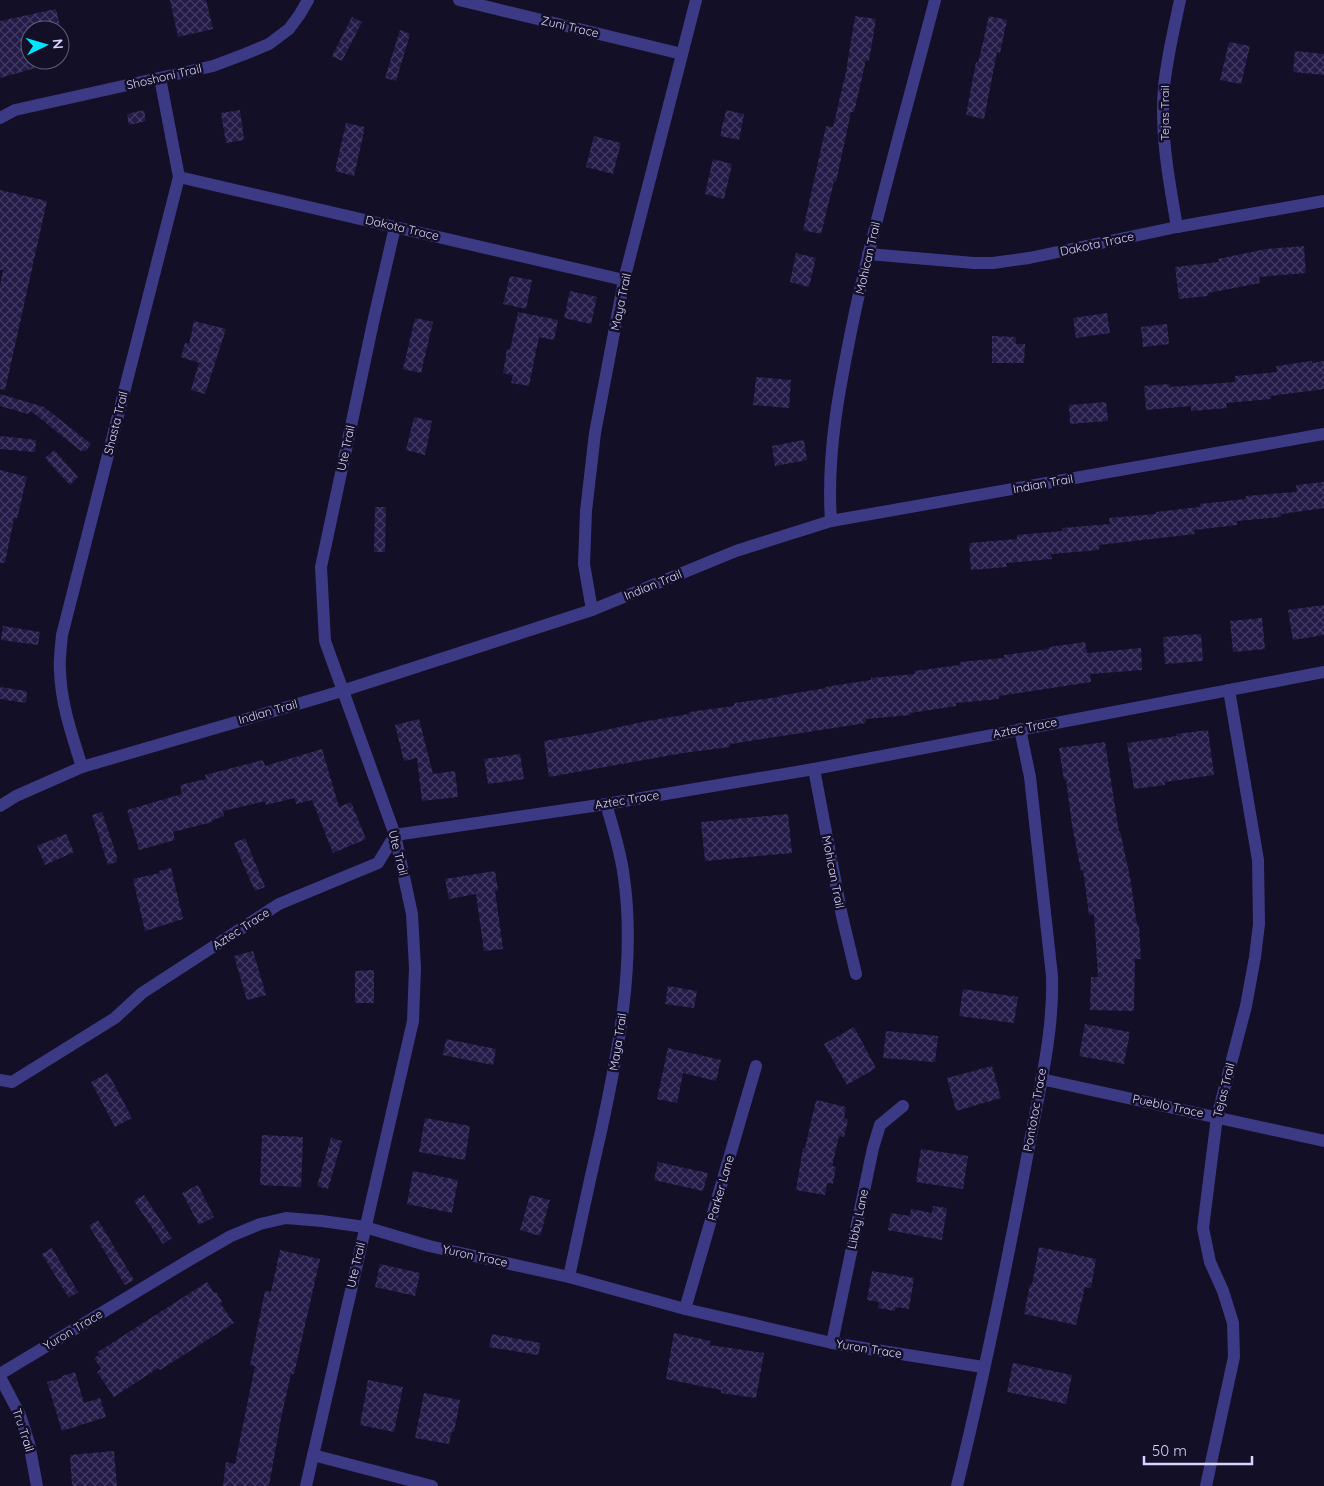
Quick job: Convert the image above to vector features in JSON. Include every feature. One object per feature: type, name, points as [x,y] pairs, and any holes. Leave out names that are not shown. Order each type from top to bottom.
[{"type":"street","name":"Shoshoni Trail","points":[[0,118],[15,110],[213,66],[269,44],[289,29],[308,0]]},
{"type":"street","name":"Zuni Trace","points":[[459,0],[682,54]]},
{"type":"street","name":"Maya Trail","points":[[592,610],[584,564],[586,510],[595,433],[624,280],[696,0]]},
{"type":"street","name":"Mohican Trail","points":[[831,521],[829,492],[834,425],[841,380],[868,254],[935,0]]},
{"type":"street","name":"Tejas Trail","points":[[1177,227],[1169,184],[1164,140],[1164,88],[1180,0]]},
{"type":"street","name":"Shasta Trail","points":[[82,767],[62,698],[60,670],[62,636],[179,177],[160,78]]},
{"type":"street","name":"Dakota Trace","points":[[179,177],[624,280]]},
{"type":"street","name":"Dakota Trace","points":[[868,254],[993,263],[1029,258],[1177,227],[1324,201]]},
{"type":"street","name":"Ute Trail","points":[[306,1486],[413,1022],[415,968],[412,914],[394,835],[325,641],[321,567],[395,227]]},
{"type":"street","name":"Indian Trail","points":[[0,806],[16,796],[82,767],[342,691],[592,610],[736,552],[831,521],[1324,434]]},
{"type":"street","name":"Aztec Trace","points":[[0,1080],[12,1082],[115,1018],[142,993],[279,904],[378,863],[394,835],[606,804],[814,769],[1324,672]]},
{"type":"street","name":"Tejas Trail","points":[[1206,1486],[1234,1357],[1233,1323],[1223,1291],[1210,1262],[1203,1228],[1217,1117],[1246,1006],[1259,924],[1258,860],[1229,690]]},
{"type":"street","name":"Pontotoc Trace","points":[[957,1486],[1004,1280],[1041,1079],[1053,1002],[1052,976],[1030,777],[1020,729]]},
{"type":"street","name":"Mohican Trail","points":[[814,769],[842,916],[856,974]]},
{"type":"street","name":"Maya Trail","points":[[569,1277],[612,1081],[622,1022],[627,918],[624,878],[617,842],[606,804]]},
{"type":"street","name":"Parker Lane","points":[[685,1309],[756,1066]]},
{"type":"street","name":"Pueblo Trace","points":[[1041,1079],[1324,1142]]},
{"type":"street","name":"Libby Lane","points":[[832,1343],[873,1148],[880,1125],[903,1106]]},
{"type":"street","name":"Yuron Trace","points":[[0,1376],[231,1236],[260,1224],[286,1218],[365,1227],[429,1246],[569,1277],[685,1309],[832,1343],[984,1367]]},
{"type":"street","name":"Tru Trail","points":[[0,1376],[20,1415],[29,1443],[37,1486]]},
{"type":"street","points":[[313,1455],[432,1486]]},
{"type":"building","points":[[170,0],[206,0],[213,29],[178,37]]},
{"type":"building","points":[[56,9],[59,20],[20,20],[20,70],[28,70],[0,78],[0,21]]},
{"type":"building","points":[[855,16],[876,19],[869,61],[866,60],[854,112],[851,112],[836,182],[834,181],[821,234],[803,230],[826,126],[833,127],[846,72]]},
{"type":"building","points":[[989,16],[1007,20],[1000,53],[997,52],[984,119],[966,115],[976,62],[978,63]]},
{"type":"building","points":[[352,17],[362,22],[342,61],[332,56]]},
{"type":"building","points":[[400,30],[410,34],[396,81],[385,78]]},
{"type":"building","points":[[1229,42],[1250,46],[1241,84],[1220,80]]},
{"type":"building","points":[[1295,51],[1324,54],[1324,75],[1293,72]]},
{"type":"building","points":[[144,110],[146,121],[129,125],[127,114]]},
{"type":"building","points":[[240,110],[244,140],[226,143],[221,113]]},
{"type":"building","points":[[726,110],[744,114],[739,140],[720,136]]},
{"type":"building","points":[[346,123],[365,127],[354,176],[335,171]]},
{"type":"building","points":[[594,136],[621,143],[613,174],[586,167]]},
{"type":"building","points":[[713,159],[732,164],[724,199],[705,194]]},
{"type":"building","points":[[0,190],[47,201],[5,390],[0,389],[0,286],[3,270],[0,270]]},
{"type":"building","points":[[1304,246],[1306,273],[1259,277],[1260,283],[1208,293],[1208,296],[1179,299],[1175,267],[1219,262],[1218,259],[1266,249]]},
{"type":"building","points":[[796,253],[816,258],[809,287],[790,282]]},
{"type":"building","points":[[510,276],[532,280],[526,309],[503,304]]},
{"type":"building","points":[[570,291],[597,297],[591,324],[564,318]]},
{"type":"building","points":[[518,312],[558,320],[554,340],[539,337],[529,386],[511,383],[513,375],[503,373],[507,349],[510,350]]},
{"type":"building","points":[[1107,313],[1110,333],[1076,338],[1073,318]]},
{"type":"building","points":[[415,318],[433,322],[421,373],[403,369]]},
{"type":"building","points":[[194,321],[226,329],[205,394],[191,390],[199,363],[181,357],[185,343],[189,344]]},
{"type":"building","points":[[1167,324],[1169,344],[1143,347],[1141,327]]},
{"type":"building","points":[[992,336],[1016,337],[1016,344],[1025,344],[1024,363],[992,363]]},
{"type":"building","points":[[1312,361],[1312,363],[1324,361],[1324,389],[1271,396],[1271,399],[1226,403],[1227,408],[1191,411],[1191,406],[1146,410],[1144,386],[1169,384],[1170,387],[1235,382],[1235,376],[1277,372],[1276,366]]},
{"type":"building","points":[[756,377],[791,380],[789,408],[753,405]]},
{"type":"building","points":[[0,394],[44,407],[91,444],[86,451],[81,451],[31,411],[28,414],[0,406]]},
{"type":"building","points":[[1106,402],[1108,421],[1070,424],[1069,405]]},
{"type":"building","points":[[414,417],[432,421],[425,455],[406,450]]},
{"type":"building","points":[[0,436],[36,440],[35,452],[0,449]]},
{"type":"building","points":[[804,440],[807,460],[775,466],[772,446]]},
{"type":"building","points":[[54,450],[78,477],[70,485],[45,458]]},
{"type":"building","points":[[0,470],[27,477],[17,519],[14,518],[5,563],[0,563]]},
{"type":"building","points":[[1324,482],[1324,508],[1281,514],[1281,517],[1237,521],[1237,525],[1194,530],[1195,534],[1099,545],[1099,550],[1051,554],[1052,559],[1006,563],[1007,567],[971,570],[969,543],[1017,539],[1017,535],[1062,531],[1062,528],[1110,524],[1109,518],[1156,514],[1156,512],[1200,507],[1200,504],[1246,499],[1246,496],[1297,492],[1296,485]]},
{"type":"building","points":[[375,507],[386,507],[385,552],[374,552]]},
{"type":"building","points":[[1324,605],[1324,635],[1293,640],[1288,610]]},
{"type":"building","points":[[1262,618],[1265,649],[1233,652],[1230,621]]},
{"type":"building","points":[[3,626],[40,632],[38,645],[1,640]]},
{"type":"building","points":[[1201,634],[1203,661],[1165,664],[1163,637]]},
{"type":"building","points":[[1085,642],[1087,653],[1141,648],[1142,670],[1090,674],[1091,682],[999,696],[999,699],[956,703],[956,706],[910,713],[911,715],[866,719],[866,723],[730,744],[730,747],[683,753],[549,777],[544,741],[689,714],[689,712],[734,706],[734,703],[779,697],[871,680],[871,678],[915,674],[914,671],[960,665],[960,662],[1004,658],[1004,655]]},
{"type":"building","points":[[0,687],[27,691],[26,703],[0,699]]},
{"type":"building","points":[[419,719],[433,774],[455,771],[458,797],[422,801],[417,758],[404,761],[395,725]]},
{"type":"building","points":[[1208,730],[1214,775],[1165,782],[1165,785],[1134,789],[1127,743]]},
{"type":"building","points":[[1105,742],[1119,832],[1130,877],[1137,925],[1139,925],[1141,959],[1135,959],[1134,1011],[1090,1010],[1091,977],[1098,977],[1094,914],[1089,915],[1083,870],[1081,871],[1059,748]]},
{"type":"building","points":[[322,749],[339,807],[351,802],[366,839],[333,853],[312,800],[296,804],[294,798],[266,805],[265,801],[223,811],[224,816],[212,822],[173,832],[175,840],[139,850],[127,810],[182,794],[180,785],[206,779],[205,775],[263,760],[265,766]]},
{"type":"building","points":[[520,754],[524,779],[488,784],[484,759]]},
{"type":"building","points":[[102,812],[117,857],[117,862],[108,865],[92,815]]},
{"type":"building","points":[[788,814],[792,853],[705,861],[701,822]]},
{"type":"building","points":[[66,834],[74,852],[45,865],[37,846]]},
{"type":"building","points":[[245,838],[265,887],[255,891],[234,843]]},
{"type":"building","points":[[171,868],[183,919],[145,931],[133,879],[160,873],[159,871]]},
{"type":"building","points":[[495,871],[498,890],[495,891],[503,949],[484,951],[476,894],[449,899],[445,879]]},
{"type":"building","points":[[253,951],[266,995],[247,1000],[234,956]]},
{"type":"building","points":[[374,970],[374,1003],[355,1003],[355,971]]},
{"type":"building","points":[[668,986],[697,991],[694,1008],[665,1004]]},
{"type":"building","points":[[963,989],[1018,997],[1014,1023],[959,1016]]},
{"type":"building","points":[[1085,1024],[1130,1032],[1124,1064],[1079,1056]]},
{"type":"building","points":[[854,1027],[876,1068],[847,1085],[824,1044]]},
{"type":"building","points":[[886,1031],[938,1036],[935,1062],[883,1058]]},
{"type":"building","points":[[446,1039],[496,1049],[493,1065],[443,1055]]},
{"type":"building","points":[[668,1048],[721,1060],[716,1081],[683,1073],[677,1103],[657,1099]]},
{"type":"building","points":[[992,1066],[1001,1098],[956,1111],[947,1078]]},
{"type":"building","points":[[108,1073],[132,1118],[115,1127],[91,1082]]},
{"type":"building","points":[[816,1100],[846,1107],[844,1118],[848,1119],[844,1137],[839,1136],[832,1166],[836,1167],[833,1184],[827,1183],[825,1195],[796,1190],[803,1148],[805,1148]]},
{"type":"building","points":[[425,1118],[470,1126],[465,1160],[419,1152]]},
{"type":"building","points":[[262,1135],[303,1137],[301,1187],[260,1185]]},
{"type":"building","points":[[331,1138],[342,1141],[328,1189],[317,1186]]},
{"type":"building","points":[[921,1149],[968,1156],[963,1189],[916,1182]]},
{"type":"building","points":[[658,1162],[708,1173],[703,1191],[654,1180]]},
{"type":"building","points":[[413,1171],[458,1180],[452,1213],[407,1204]]},
{"type":"building","points":[[198,1185],[214,1217],[199,1225],[182,1193]]},
{"type":"building","points":[[144,1195],[172,1238],[163,1244],[134,1201]]},
{"type":"building","points":[[530,1195],[550,1200],[540,1236],[520,1230]]},
{"type":"building","points":[[933,1206],[947,1208],[942,1240],[888,1230],[891,1213],[910,1216],[911,1209],[932,1213]]},
{"type":"building","points":[[98,1220],[134,1280],[125,1285],[89,1226]]},
{"type":"building","points":[[1039,1247],[1096,1259],[1091,1288],[1085,1287],[1076,1325],[1024,1314]]},
{"type":"building","points":[[52,1248],[78,1292],[69,1298],[42,1254]]},
{"type":"building","points":[[280,1250],[320,1259],[294,1374],[291,1374],[281,1418],[269,1486],[223,1486],[226,1462],[235,1464],[255,1366],[250,1365],[265,1291],[271,1292]]},
{"type":"building","points":[[380,1264],[420,1273],[415,1296],[375,1287]]},
{"type":"building","points":[[872,1271],[914,1278],[909,1309],[895,1307],[895,1311],[878,1308],[879,1302],[867,1300]]},
{"type":"building","points":[[207,1282],[214,1293],[216,1292],[222,1302],[220,1303],[234,1323],[160,1370],[158,1368],[114,1397],[97,1372],[101,1369],[94,1358],[99,1355],[98,1352]]},
{"type":"building","points":[[674,1333],[711,1341],[710,1345],[764,1353],[756,1398],[721,1393],[721,1390],[666,1379]]},
{"type":"building","points":[[492,1334],[541,1343],[538,1355],[489,1347]]},
{"type":"building","points":[[1013,1363],[1072,1375],[1066,1404],[1007,1392]]},
{"type":"building","points":[[75,1372],[84,1403],[100,1398],[106,1417],[62,1431],[47,1382]]},
{"type":"building","points":[[368,1380],[403,1387],[394,1432],[360,1425]]},
{"type":"building","points":[[424,1393],[460,1400],[454,1432],[452,1431],[449,1444],[415,1438]]},
{"type":"building","points":[[114,1451],[117,1486],[72,1486],[70,1455]]}]
